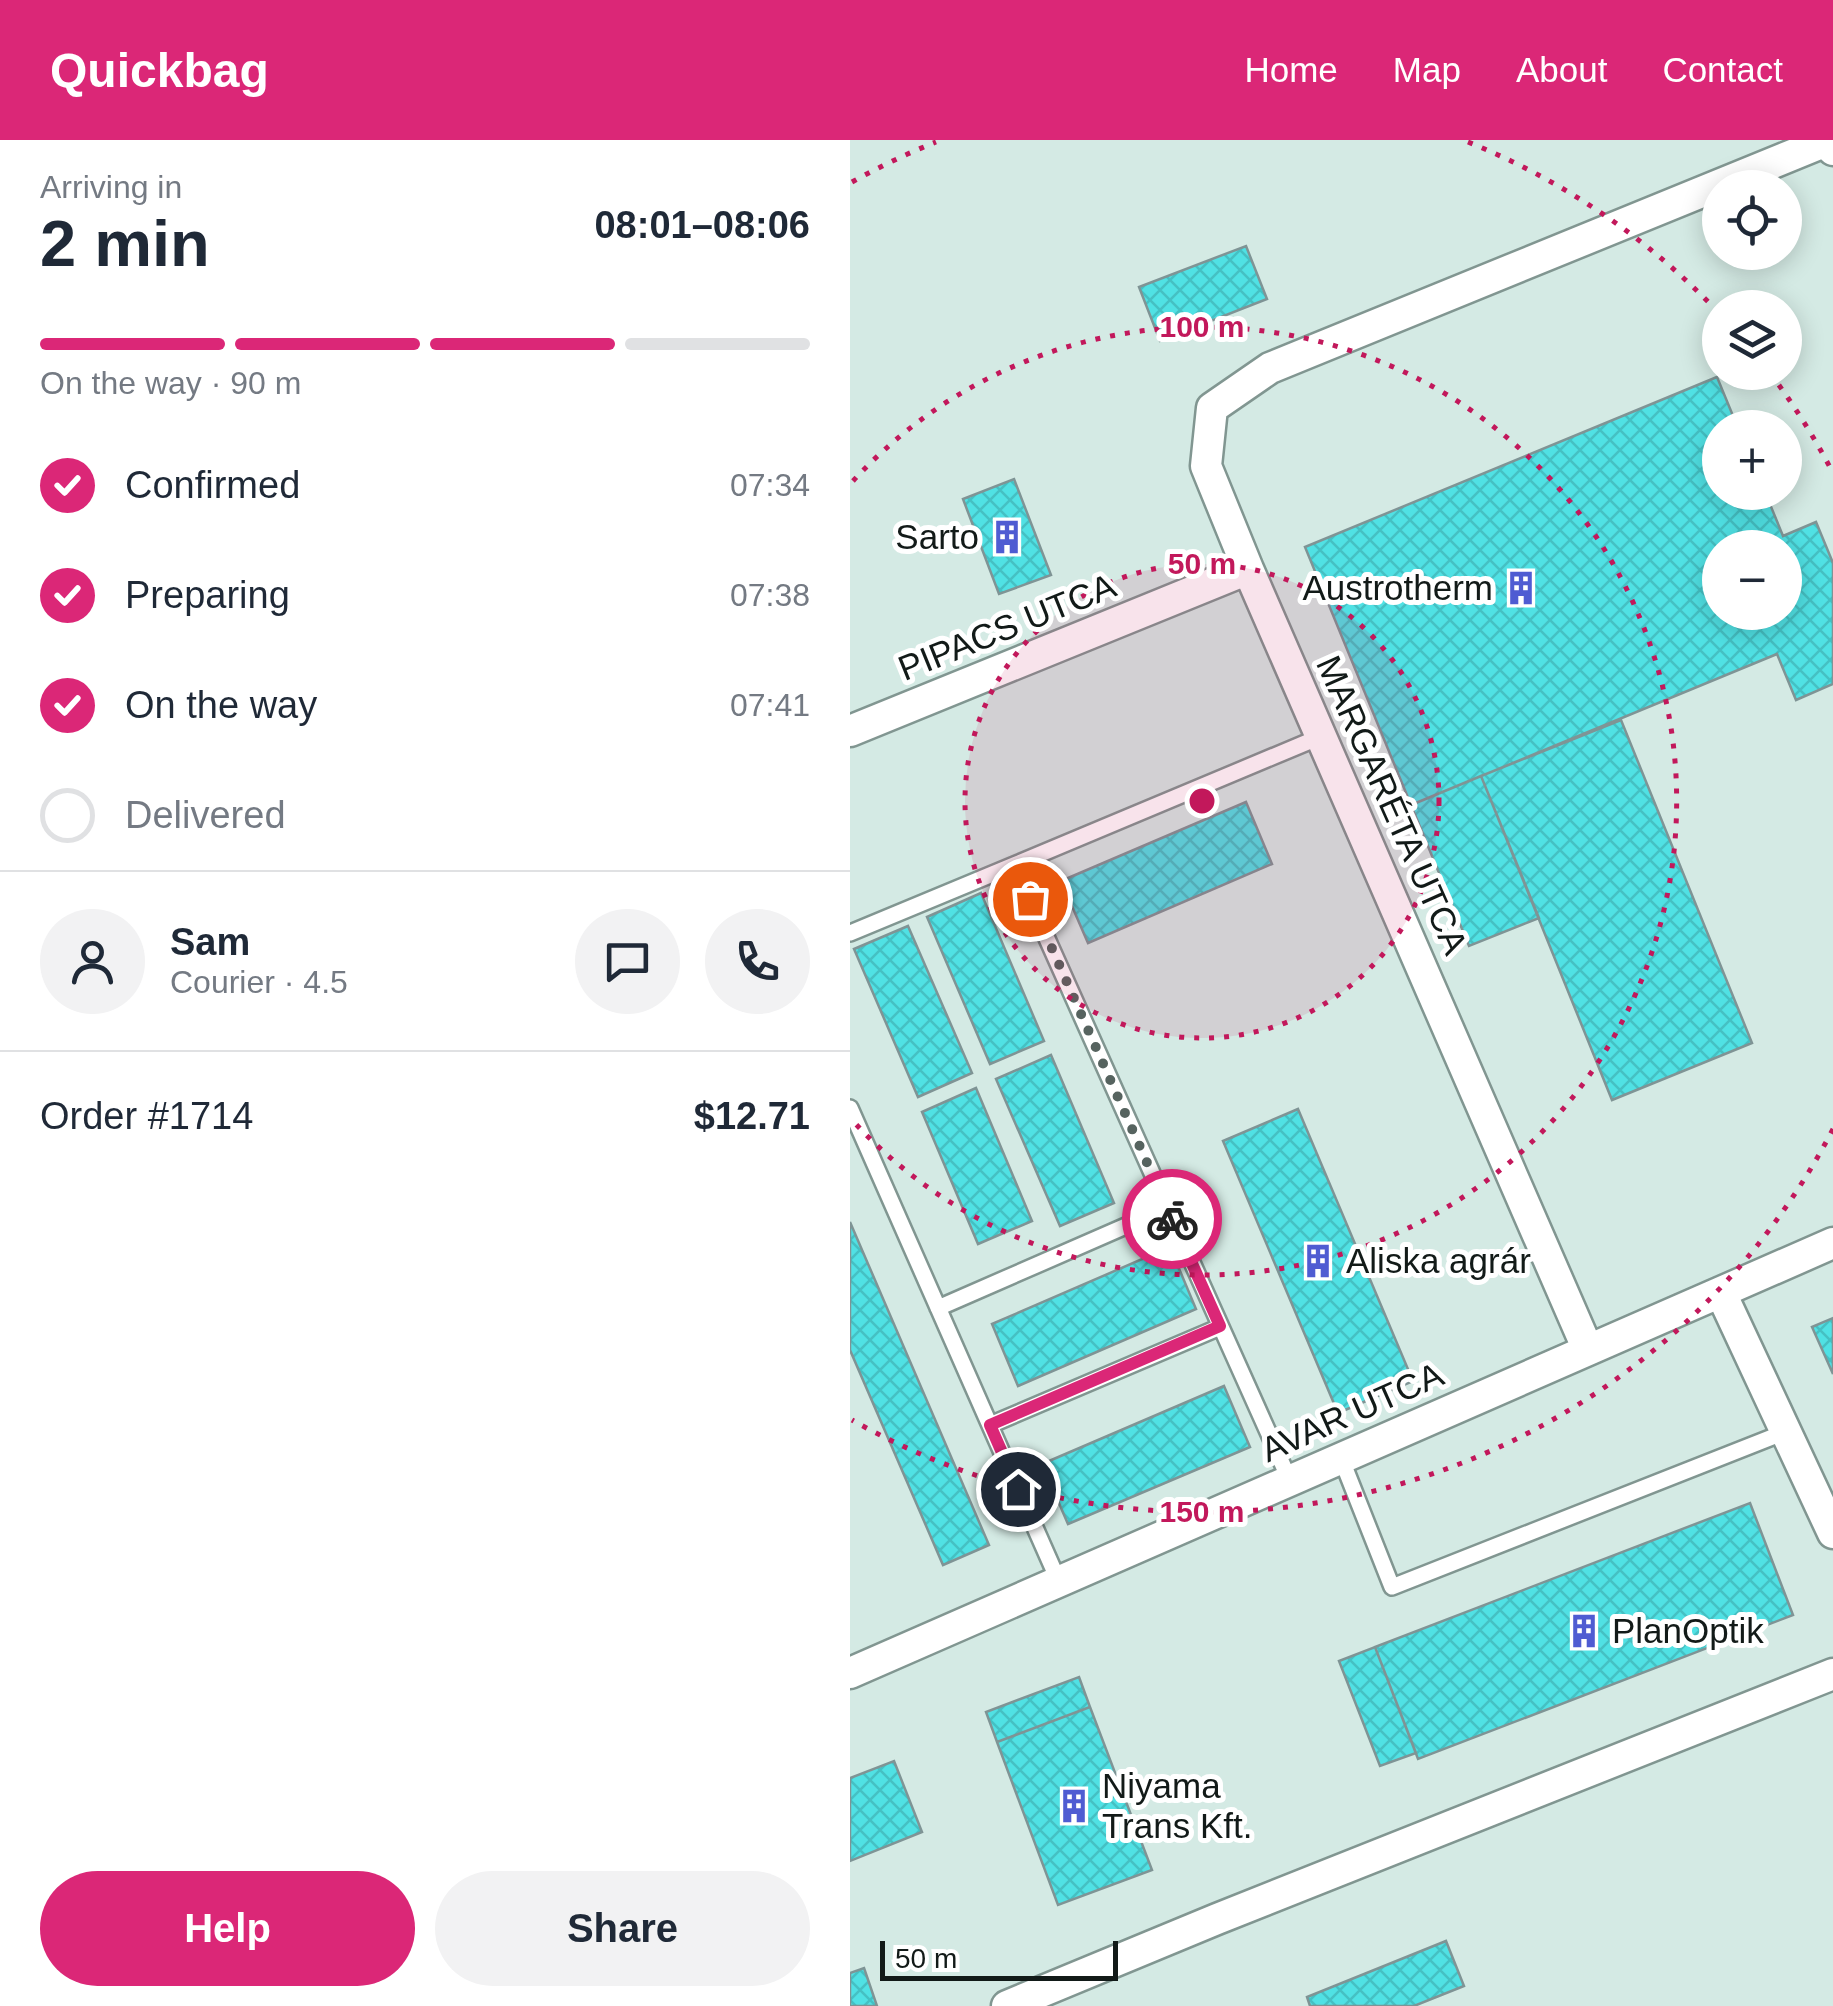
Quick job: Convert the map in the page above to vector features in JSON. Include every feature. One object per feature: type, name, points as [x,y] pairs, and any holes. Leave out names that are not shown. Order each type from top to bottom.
[{"type":"street","points":[[1828,140],[1833,150]]},
{"type":"street","name":"MARGARÉTA UTCA","points":[[1588,1350],[1206,466],[1212,408],[1270,368],[1828,140]]},
{"type":"street","name":"PIPACS UTCA","points":[[850,731],[1248,569]]},
{"type":"street","name":"AVAR UTCA","points":[[850,1672],[1721,1293],[1830,1252]]},
{"type":"street","points":[[1721,1293],[1833,1533]]},
{"type":"street","points":[[1007,2006],[1833,1674]]},
{"type":"lane","points":[[850,933],[1322,736]]},
{"type":"lane","points":[[1014,865],[1290,1481]]},
{"type":"lane","points":[[850,1108],[1060,1582]]},
{"type":"lane","points":[[938,1308],[1167,1208]]},
{"type":"lane","points":[[990,1425],[1220,1326]]},
{"type":"lane","points":[[1340,1458],[1392,1586],[1784,1432]]},
{"type":"building","points":[[1246,246],[1267,299],[1160,341],[1139,287]]},
{"type":"building","name":"Austrotherm","points":[[1702,383],[1702,390],[1722,390],[1731,410],[1702,410],[1702,510],[1772,510],[1781,530],[1702,530],[1702,630],[1802,630],[1802,530],[1797,530],[1816,522],[1833,563],[1833,684],[1796,700],[1777,654],[1411,805],[1305,547]]},
{"type":"building","name":"Sarto","points":[[1014,479],[1051,575],[999,594],[963,499]]},
{"type":"building","points":[[1621,720],[1752,1043],[1612,1100],[1481,776]]},
{"type":"building","points":[[1481,776],[1539,918],[1469,946],[1411,805]]},
{"type":"building","points":[[1246,802],[1272,864],[1088,943],[1061,881]]},
{"type":"building","points":[[981,893],[1044,1041],[990,1064],[927,917]]},
{"type":"building","points":[[908,926],[972,1073],[918,1097],[854,949]]},
{"type":"building","points":[[1051,1055],[1114,1203],[1060,1226],[996,1079]]},
{"type":"building","points":[[976,1088],[1032,1221],[978,1244],[922,1112]]},
{"type":"building","name":"Aliska agrár","points":[[1298,1109],[1413,1381],[1338,1413],[1223,1141]]},
{"type":"building","points":[[850,1222],[989,1545],[943,1565],[850,1350]]},
{"type":"building","points":[[1170,1247],[1196,1309],[1018,1386],[992,1324]]},
{"type":"building","points":[[1833,1318],[1833,1374],[1812,1327]]},
{"type":"building","points":[[1224,1386],[1250,1447],[1068,1524],[1042,1464]]},
{"type":"building","name":"PlanOptik","points":[[1750,1503],[1793,1615],[1418,1759],[1375,1647]]},
{"type":"building","points":[[1375,1647],[1416,1753],[1380,1766],[1339,1661]]},
{"type":"building","points":[[1079,1677],[1090,1707],[997,1742],[986,1712]]},
{"type":"building","name":"Niyama Trans Kft.","points":[[1090,1707],[1152,1870],[1058,1905],[997,1742]]},
{"type":"building","points":[[894,1761],[922,1832],[850,1861],[850,1778]]},
{"type":"building","points":[[1446,1941],[1464,1986],[1414,2006],[1310,2006],[1307,1997]]},
{"type":"building","points":[[864,1968],[877,2006],[850,2006],[850,1973]]},
{"type":"way so far","points":[[1030,899],[1172,1219]]},
{"type":"place","name":"Sarto","points":[[1007,537]]},
{"type":"place","name":"Austrotherm","points":[[1521,588]]},
{"type":"place","name":"Aliska agrár","points":[[1318,1261]]},
{"type":"place","name":"PlanOptik","points":[[1584,1631]]},
{"type":"place","name":"Niyama Trans Kft.","points":[[1074,1806]]},
{"type":"route","points":[[1018,1489],[990,1425],[1220,1326],[1172,1219]]}]
